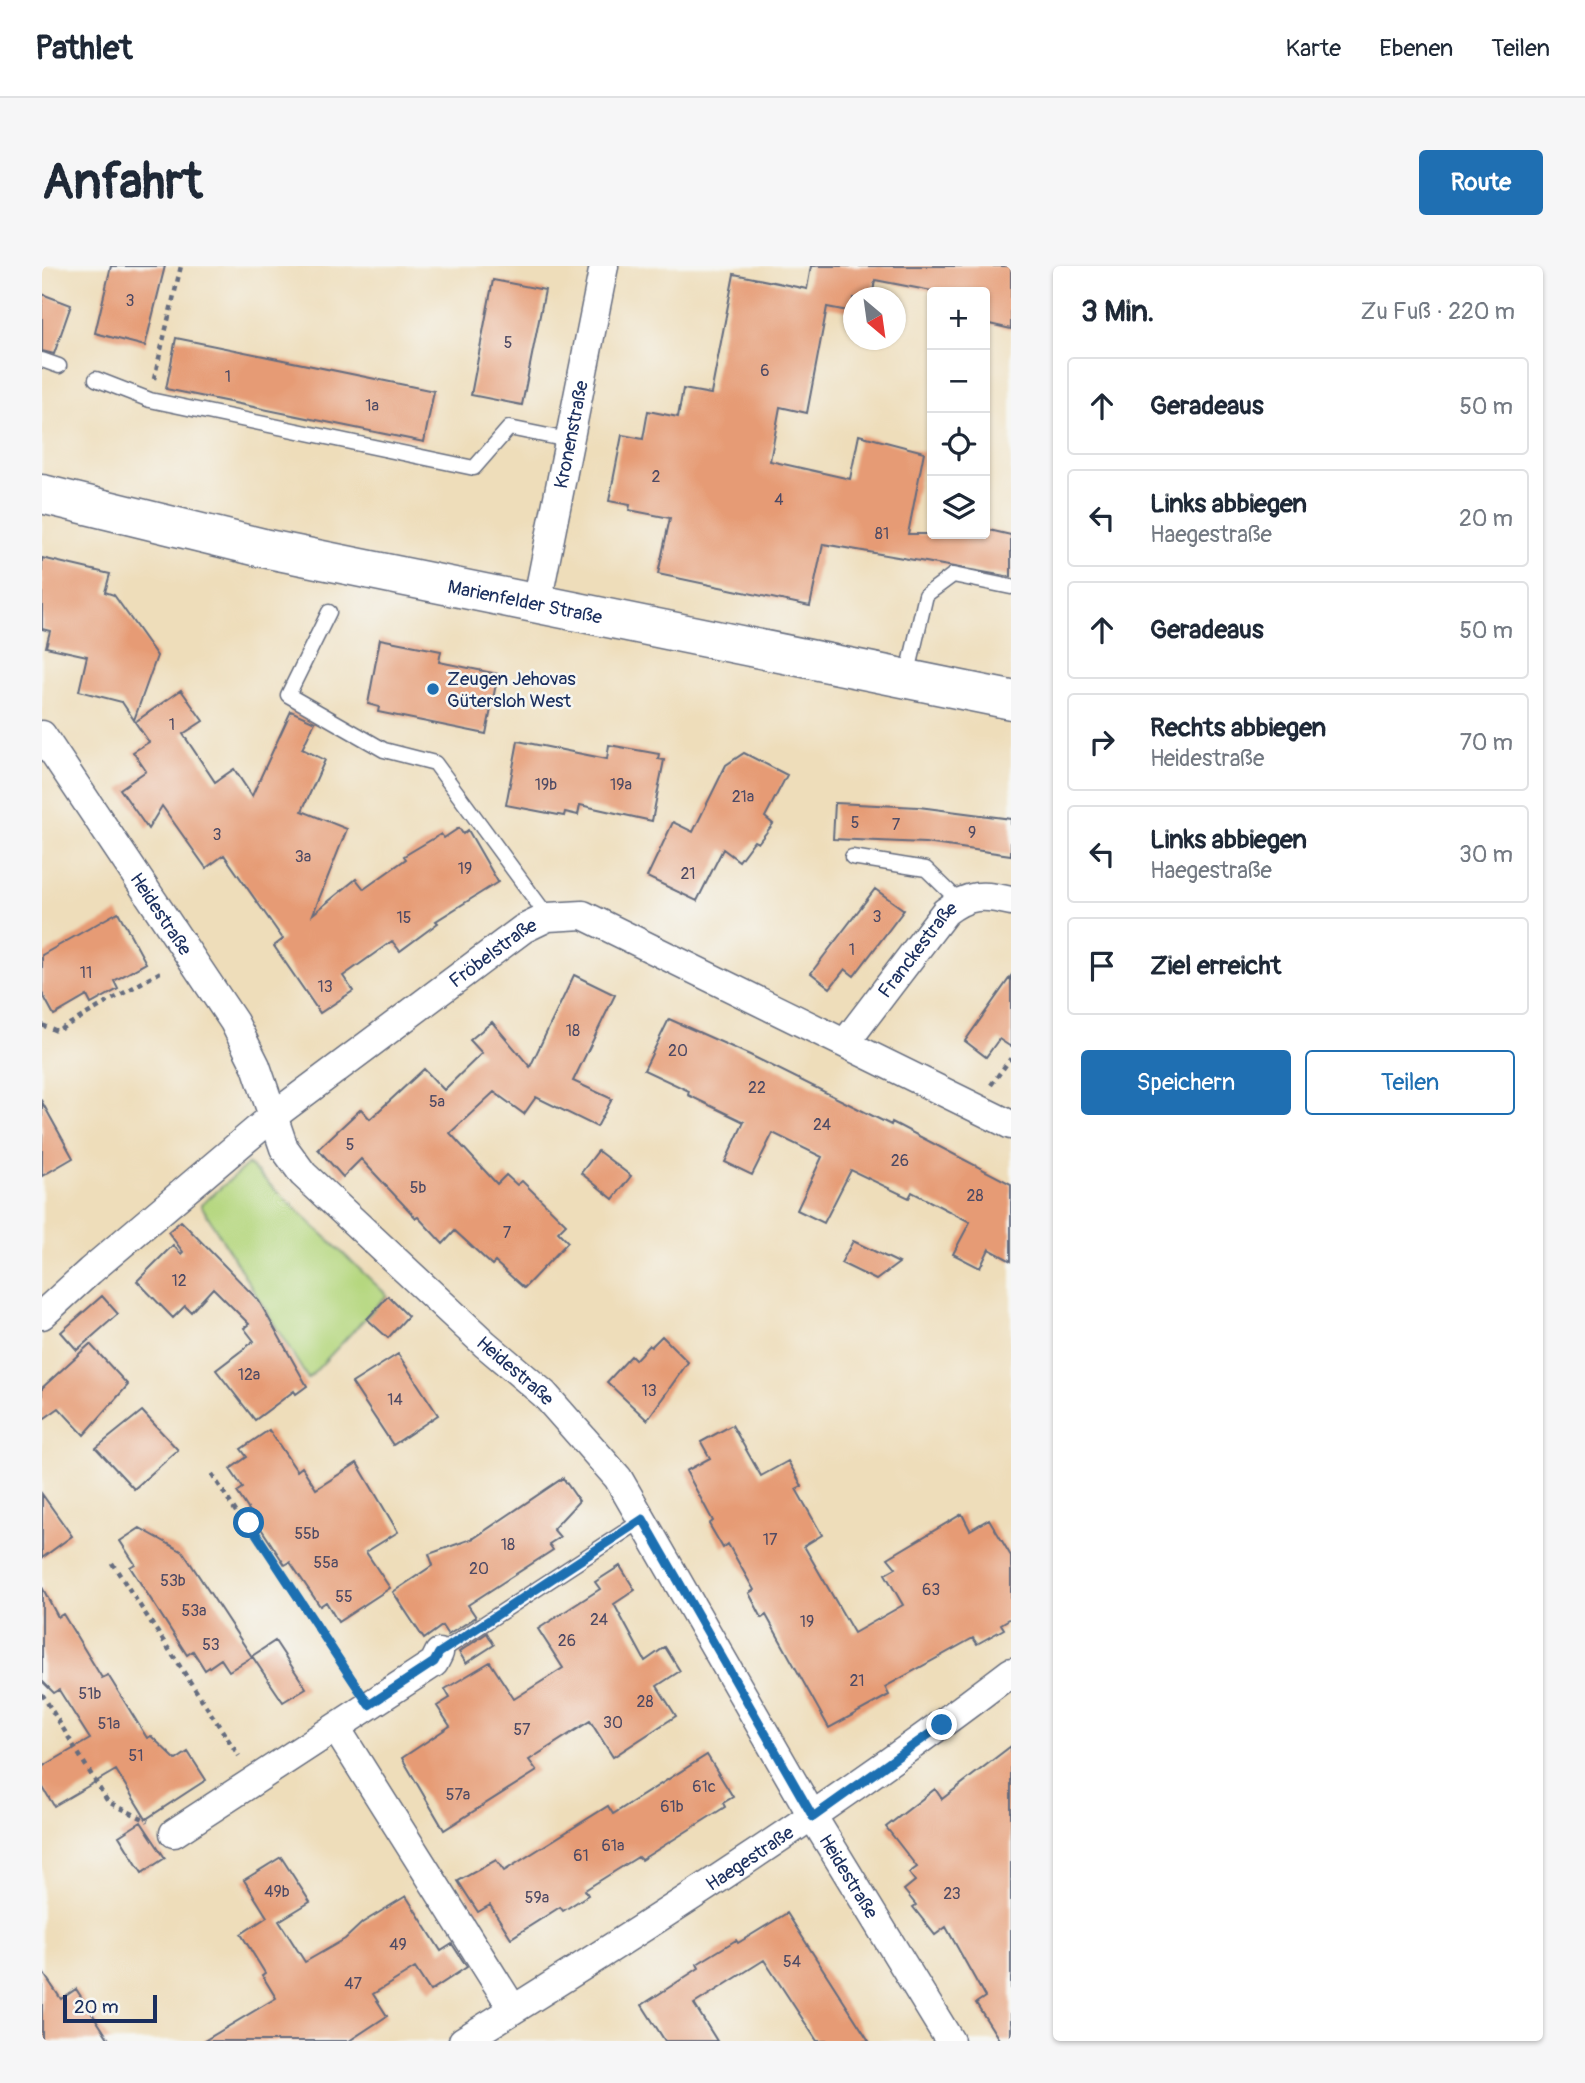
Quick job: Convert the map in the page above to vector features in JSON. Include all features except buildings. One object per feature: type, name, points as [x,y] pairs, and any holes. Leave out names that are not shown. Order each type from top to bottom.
[{"type":"main road","name":"Marienfelder Straße","points":[[42,494],[263,548],[1011,701]]},
{"type":"street","name":"Kronenstraße","points":[[537,603],[604,266]]},
{"type":"street","name":"Heidestraße","points":[[42,734],[234,1022],[256,1066],[284,1148],[303,1174],[485,1343],[544,1394],[618,1478],[813,1817],[950,2041]]},
{"type":"street","name":"Franckestraße","points":[[846,1042],[945,912],[959,901],[977,896],[993,896],[1011,901]]},
{"type":"street","name":"Fröbelstraße","points":[[42,1315],[272,1117],[523,929],[548,917],[583,915],[1011,1125]]},
{"type":"street","points":[[174,1833],[434,1662],[439,1653]]},
{"type":"street","name":"Haegestraße","points":[[463,2041],[493,2033],[513,2009],[813,1817],[1011,1672]]},
{"type":"street","points":[[336,1728],[513,2009]]},
{"type":"lane","points":[[42,360],[59,366]]},
{"type":"lane","points":[[96,379],[149,400],[474,468],[509,428],[568,440]]},
{"type":"lane","points":[[907,680],[926,595],[953,575],[1011,587]]},
{"type":"lane","points":[[329,612],[288,695],[384,750],[435,763],[548,917]]},
{"type":"lane","points":[[852,857],[926,869],[959,901]]},
{"type":"lane","points":[[439,1653],[643,1519]]},
{"type":"path","points":[[149,400],[181,266]]},
{"type":"path","points":[[42,1026],[57,1031],[189,956]]},
{"type":"path","points":[[212,1474],[238,1515],[249,1523],[369,1705]]},
{"type":"path","points":[[112,1563],[255,1780]]},
{"type":"path","points":[[42,1694],[108,1802],[174,1833]]},
{"type":"green space","points":[[248,1164],[387,1295],[308,1379],[201,1205]]},
{"type":"place","name":"Zeugen Jehovas Gütersloh West","points":[[433,689]]},
{"type":"route","points":[[249,1523],[369,1705],[434,1662],[439,1653],[643,1519],[813,1817],[942,1725]]}]
